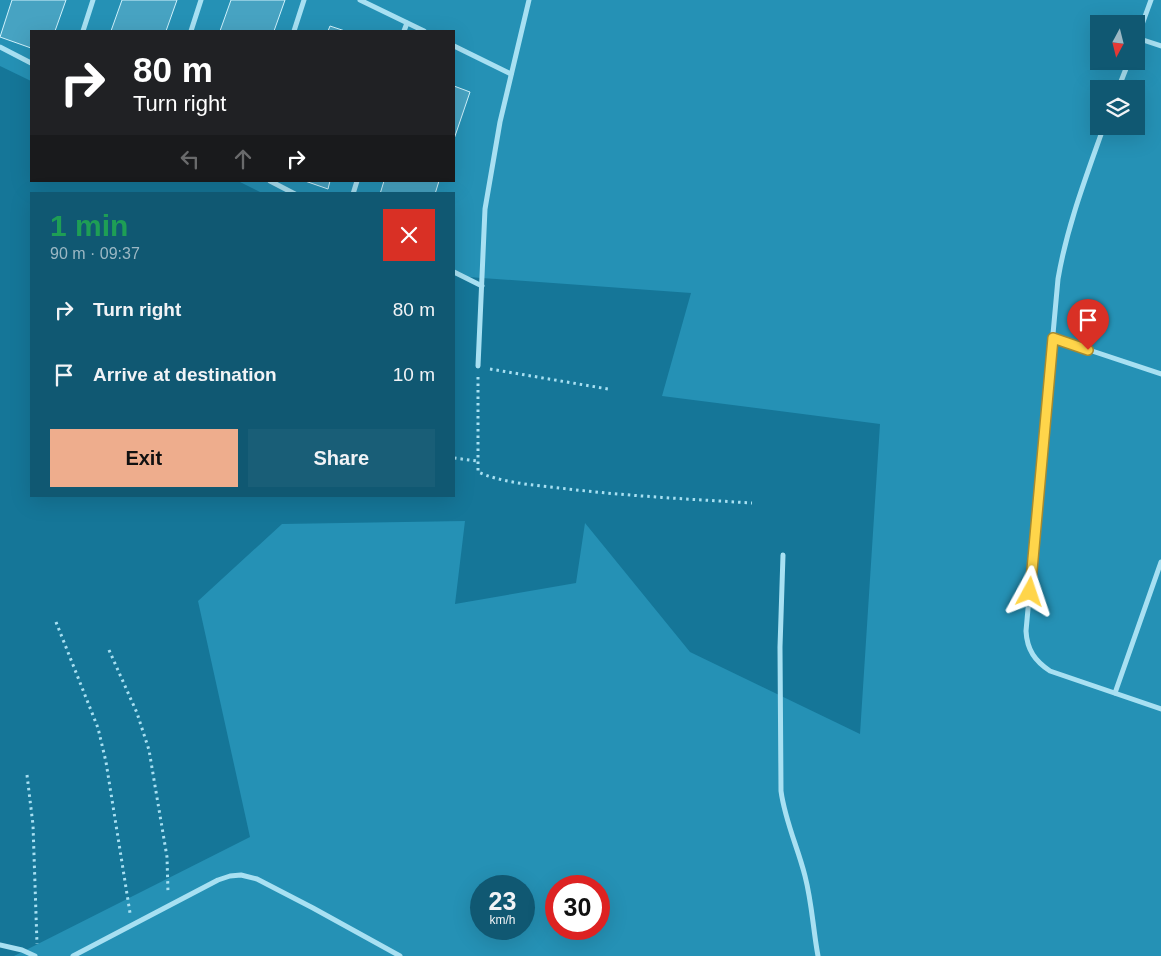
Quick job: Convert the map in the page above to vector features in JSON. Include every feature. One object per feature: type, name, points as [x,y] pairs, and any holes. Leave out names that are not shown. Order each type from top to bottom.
[{"type":"street","points":[[83,30],[92,0]]},
{"type":"street","points":[[191,30],[201,0]]},
{"type":"street","points":[[294,30],[304,0]]},
{"type":"street","points":[[360,0],[422,30]]},
{"type":"street","points":[[478,366],[485,209],[491,168],[529,0]]},
{"type":"street","points":[[1145,17],[1151,0]]},
{"type":"street","points":[[404,30],[407,23]]},
{"type":"street","points":[[1145,41],[1161,46]]},
{"type":"street","points":[[455,46],[511,74]]},
{"type":"street","points":[[0,47],[30,62]]},
{"type":"street","points":[[1101,135],[1066,236],[1058,279],[1026,631],[1027,641],[1035,659],[1050,671],[1161,709]]},
{"type":"street","points":[[272,182],[291,192]]},
{"type":"street","points":[[455,272],[482,286]]},
{"type":"street","points":[[1053,338],[1160,374],[1161,365]]},
{"type":"street","points":[[782,555],[780,647],[781,792],[784,811],[805,874],[812,905],[818,956]]},
{"type":"street","points":[[1115,693],[1161,562]]},
{"type":"street","points":[[73,956],[218,880],[241,875],[257,879],[314,908],[400,956]]},
{"type":"street","points":[[0,945],[22,950],[35,956]]},
{"type":"path","points":[[608,389],[478,366],[478,472],[518,483],[617,495],[752,503]]},
{"type":"path","points":[[455,458],[477,461]]},
{"type":"path","points":[[56,622],[98,728],[106,762],[131,925]]},
{"type":"path","points":[[109,650],[137,713],[149,750],[167,857],[168,906]]},
{"type":"path","points":[[27,775],[33,825],[37,947]]},
{"type":"shaded area","points":[[0,0],[1161,0],[1161,956],[14,956],[250,837],[198,601],[282,524],[465,521],[455,604],[576,583],[585,523],[690,652],[860,734],[880,424],[662,396],[691,293],[455,276],[455,192],[260,192],[240,182],[455,182],[455,30],[30,30],[30,81],[0,66]]},
{"type":"building","points":[[12,0],[66,0],[55,30],[30,30],[30,48],[0,37]]},
{"type":"building","points":[[122,0],[177,0],[166,30],[111,30]]},
{"type":"building","points":[[231,0],[285,0],[274,30],[220,30]]},
{"type":"building","points":[[330,26],[342,30],[328,30]]},
{"type":"building","points":[[455,86],[470,92],[455,136]]},
{"type":"building","points":[[308,182],[330,182],[328,189]]},
{"type":"building","points":[[384,182],[439,182],[436,192],[381,192]]},
{"type":"route","points":[[1030,592],[1053,338],[1088,350]]}]
